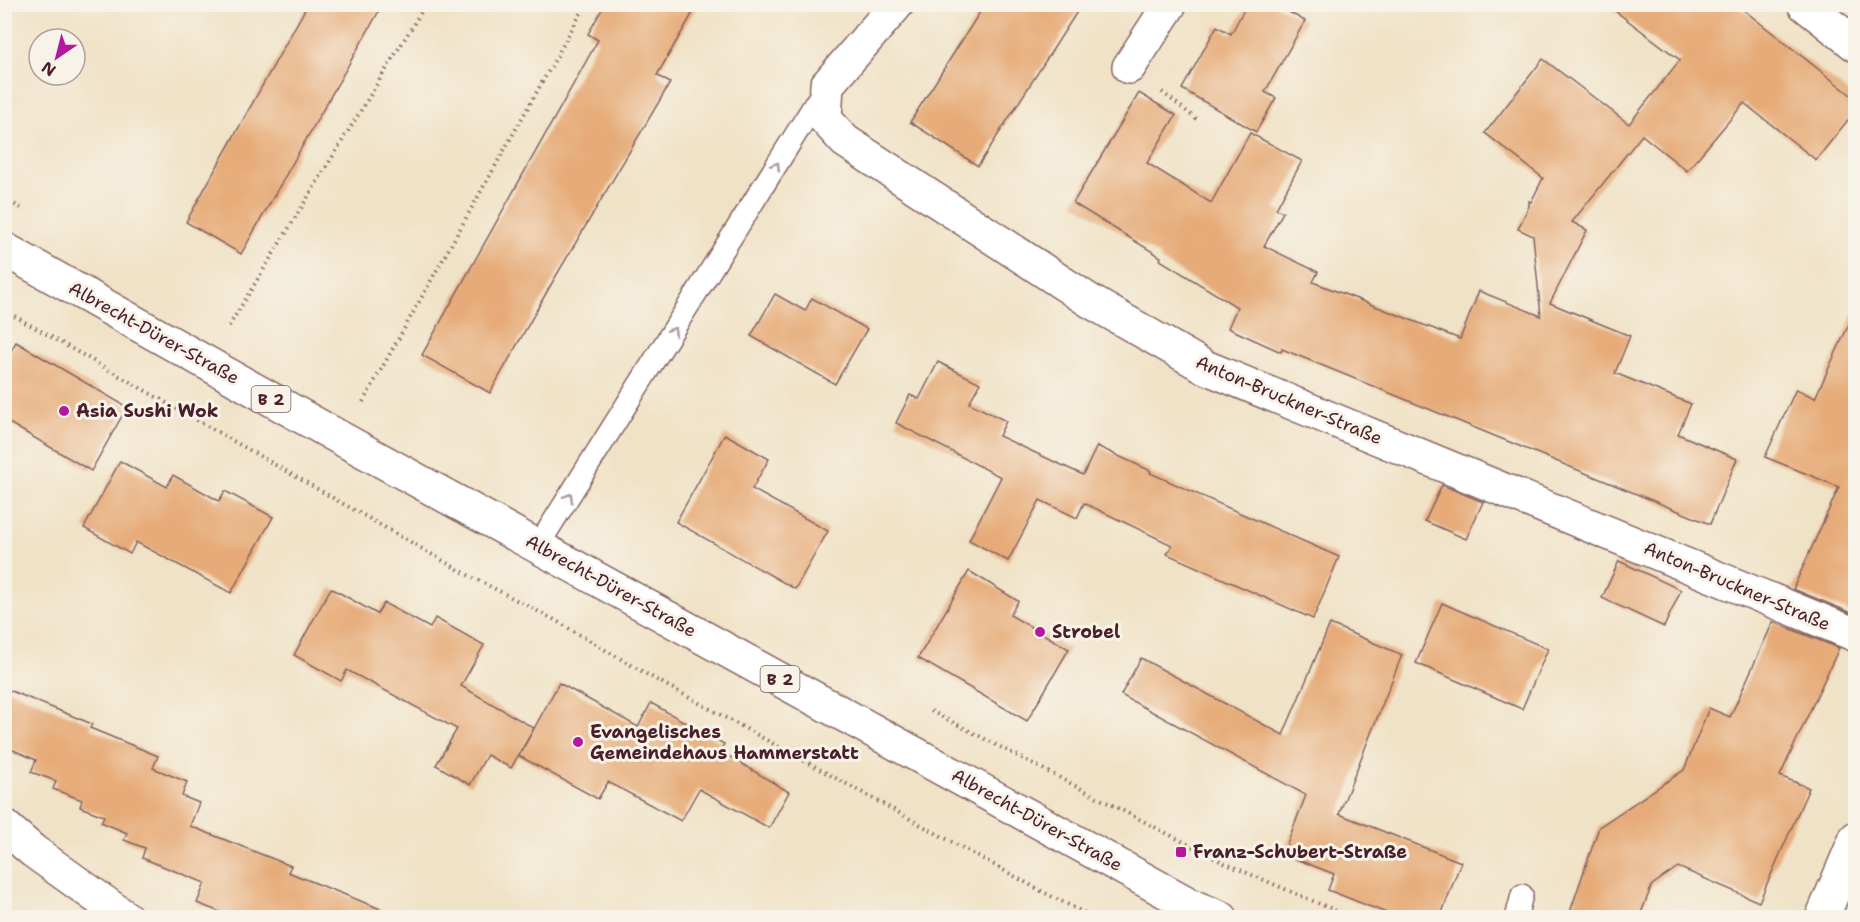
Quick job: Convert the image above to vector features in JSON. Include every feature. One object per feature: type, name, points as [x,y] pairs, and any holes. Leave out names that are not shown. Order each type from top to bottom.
[{"type":"street","points":[[826,85],[897,4]]},
{"type":"street","points":[[1129,67],[1170,4]]},
{"type":"street","points":[[1804,4],[1856,45]]},
{"type":"street","name":"Anton-Bruckner-Straße","points":[[826,85],[825,119],[845,141],[1090,301],[1204,367],[1856,635]]},
{"type":"street","name":"Albrecht-Dürer-Straße","points":[[4,249],[332,433],[1184,901],[1221,918]]},
{"type":"street","points":[[4,826],[33,851],[126,918]]},
{"type":"street","points":[[1821,918],[1856,838]]},
{"type":"lane","points":[[538,546],[826,85]]},
{"type":"lane","points":[[1516,918],[1522,895]]},
{"type":"path","points":[[229,326],[426,4]]},
{"type":"path","points":[[363,402],[586,4]]},
{"type":"path","points":[[4,199],[24,210]]},
{"type":"path","points":[[4,310],[468,575],[553,619],[1045,893],[1095,918]]},
{"type":"path","points":[[219,320],[239,332]]},
{"type":"path","points":[[353,396],[373,408]]},
{"type":"path","points":[[930,711],[1224,863],[1353,918]]},
{"type":"building","points":[[308,4],[383,4],[241,254],[186,222]]},
{"type":"building","points":[[605,4],[698,4],[657,75],[670,83],[490,393],[422,355],[598,40],[588,34]]},
{"type":"building","points":[[985,4],[1082,4],[978,166],[910,122]]},
{"type":"building","points":[[1247,4],[1275,4],[1305,21],[1265,92],[1276,98],[1256,132],[1182,89],[1217,26],[1231,34]]},
{"type":"building","points":[[1606,4],[1736,4],[1856,99],[1856,110],[1816,160],[1744,103],[1687,171],[1642,135],[1572,222],[1587,230],[1550,303],[1630,336],[1615,373],[1691,404],[1678,434],[1737,459],[1710,524],[1282,349],[1281,352],[1228,328],[1237,307],[1073,203],[1139,93],[1176,115],[1147,163],[1211,203],[1250,133],[1302,161],[1276,209],[1283,212],[1264,246],[1318,272],[1313,282],[1460,339],[1479,291],[1541,316],[1533,236],[1518,229],[1529,206],[1529,201],[1531,202],[1543,178],[1485,133],[1543,59],[1629,124],[1680,60]]},
{"type":"building","points":[[775,294],[805,311],[812,298],[867,329],[835,384],[751,336]]},
{"type":"building","points":[[1856,309],[1856,611],[1854,614],[1793,589],[1839,487],[1765,457],[1796,389],[1815,398]]},
{"type":"building","points":[[16,342],[127,407],[91,471],[4,420],[4,362]]},
{"type":"building","points":[[938,362],[980,383],[969,403],[1006,421],[999,436],[1083,475],[1097,446],[1151,471],[1150,473],[1339,557],[1313,619],[1167,554],[1172,545],[1084,503],[1077,518],[1040,500],[1008,561],[969,540],[1001,477],[896,423],[910,395],[919,399]]},
{"type":"building","points":[[725,434],[769,459],[752,489],[828,531],[795,589],[676,522]]},
{"type":"building","points":[[120,461],[167,487],[173,475],[219,501],[225,491],[273,517],[231,593],[136,542],[130,554],[84,528]]},
{"type":"building","points":[[1442,485],[1483,502],[1466,539],[1425,521]]},
{"type":"building","points":[[1619,561],[1681,590],[1664,627],[1602,598]]},
{"type":"building","points":[[969,571],[1018,601],[1010,615],[1069,649],[1027,721],[918,658]]},
{"type":"building","points":[[331,588],[377,614],[384,603],[430,628],[435,618],[484,645],[461,686],[534,728],[511,768],[487,755],[470,785],[436,765],[457,729],[347,670],[341,681],[294,655]]},
{"type":"building","points":[[1442,603],[1548,649],[1522,709],[1416,663]]},
{"type":"building","points":[[1773,622],[1839,648],[1780,776],[1809,788],[1759,902],[1678,867],[1652,885],[1639,918],[1568,918],[1599,827],[1684,770],[1709,708],[1730,717]]},
{"type":"building","points":[[1330,624],[1402,655],[1339,814],[1461,862],[1440,918],[1399,918],[1328,890],[1334,874],[1283,854],[1306,795],[1121,695],[1141,658],[1283,735]]},
{"type":"building","points":[[559,683],[638,727],[651,703],[724,744],[720,751],[789,792],[769,828],[699,789],[681,821],[608,782],[598,799],[519,756]]},
{"type":"building","points":[[4,688],[92,724],[90,728],[158,756],[153,768],[187,782],[182,796],[199,803],[190,826],[291,866],[288,872],[398,916],[397,918],[235,918],[197,903],[205,883],[142,858],[145,848],[124,840],[127,833],[101,822],[104,816],[80,807],[82,800],[53,789],[56,781],[31,772],[36,760],[4,746]]},
{"type":"place","name":"Asia Sushi Wok","points":[[64,411]]},
{"type":"place","name":"Strobel","points":[[1040,632]]},
{"type":"place","name":"Evangelisches Gemeindehaus Hammerstatt","points":[[578,742]]},
{"type":"place","name":"Franz-Schubert-Straße","points":[[1181,852]]}]
